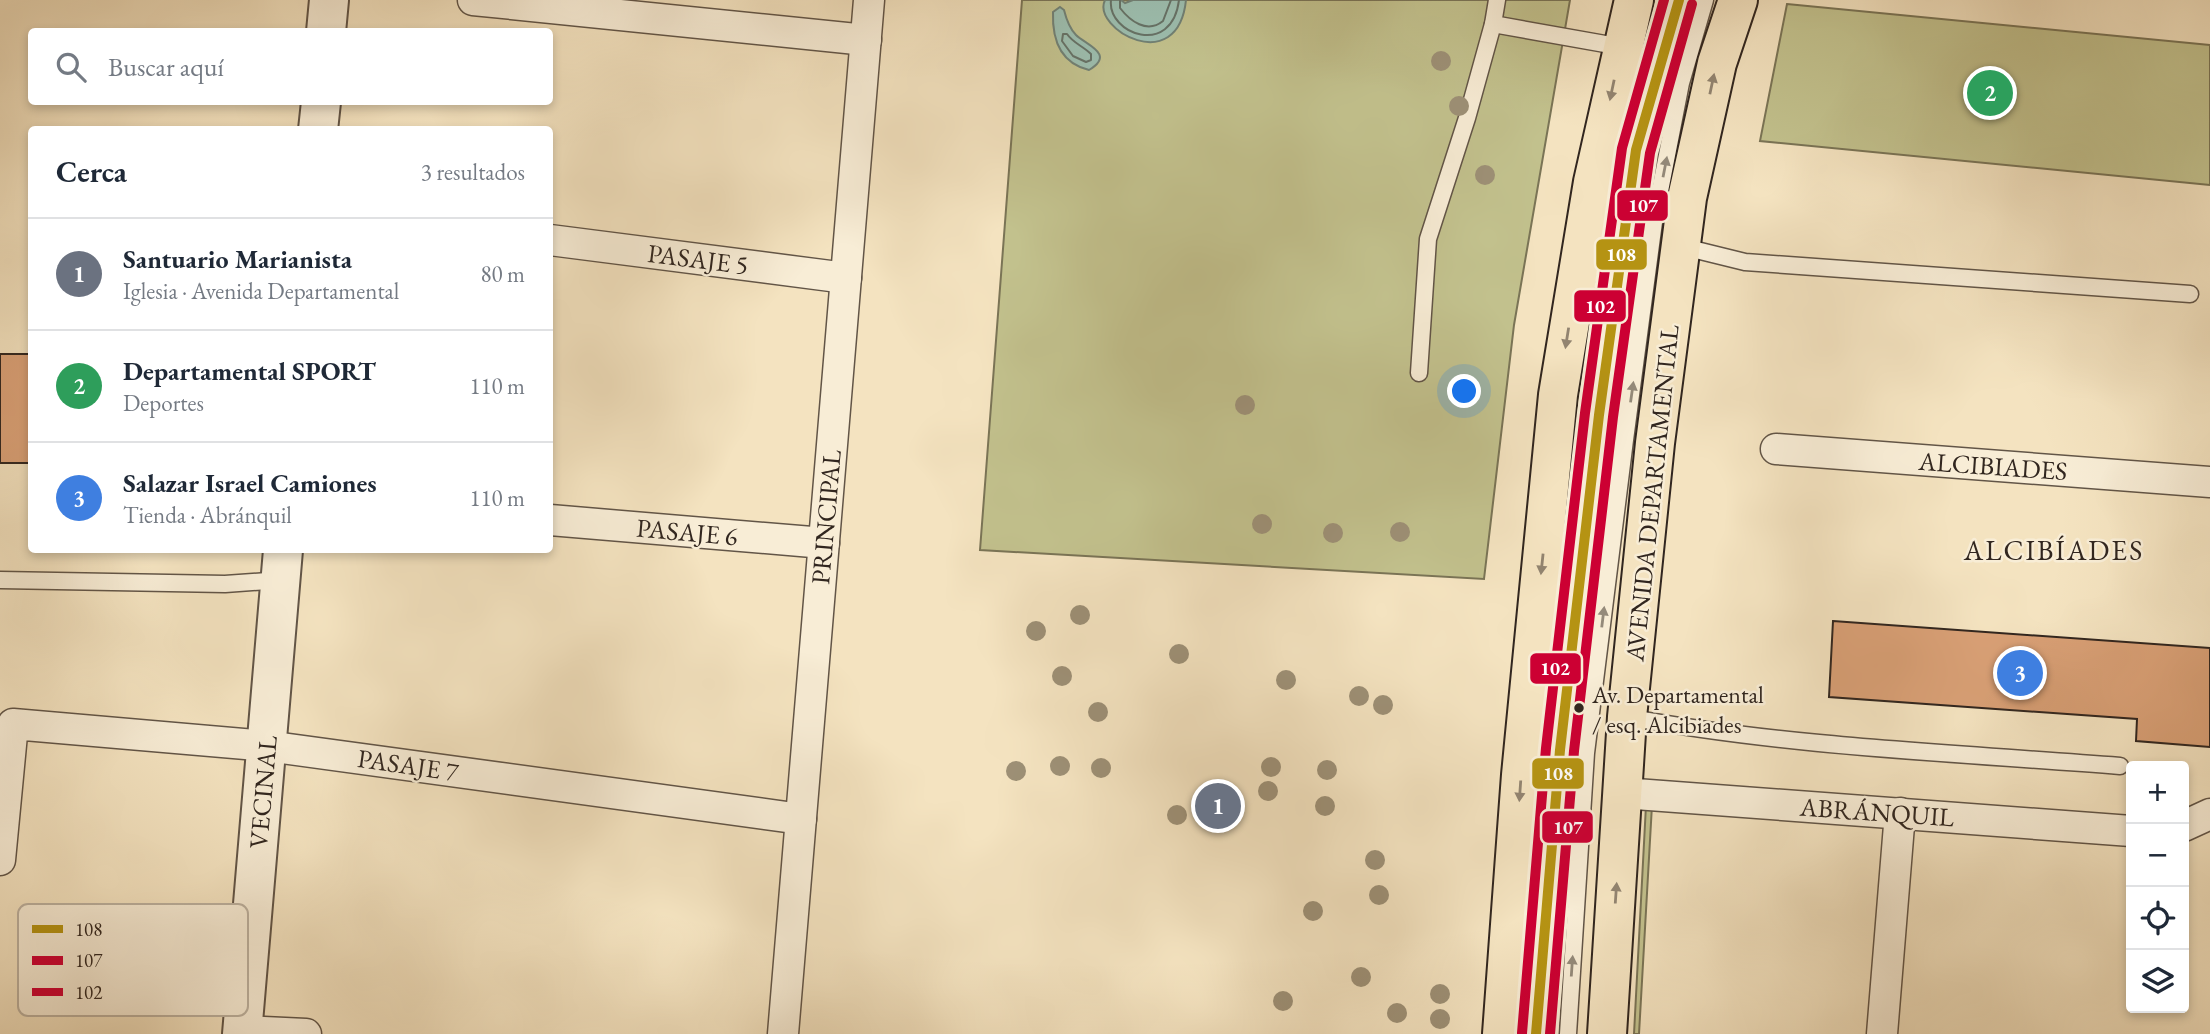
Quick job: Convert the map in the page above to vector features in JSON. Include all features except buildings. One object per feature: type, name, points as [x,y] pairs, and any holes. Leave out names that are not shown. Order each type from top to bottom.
[{"type":"main road","points":[[1502,1034],[1521,775],[1558,395],[1593,182],[1634,0]]},
{"type":"main road","name":"AVENIDA DEPARTAMENTAL","points":[[1607,1034],[1627,716],[1655,443],[1687,198],[1717,63],[1738,0]]},
{"type":"street","points":[[326,28],[329,0]]},
{"type":"street","points":[[473,0],[866,40]]},
{"type":"street","name":"PRINCIPAL","points":[[783,1034],[869,0]]},
{"type":"street","points":[[318,126],[321,105]]},
{"type":"street","name":"PASAJE 5","points":[[553,240],[846,278]]},
{"type":"street","name":"ALCIBIADES","points":[[1776,449],[2210,482]]},
{"type":"street","name":"PASAJE 6","points":[[553,520],[824,543]]},
{"type":"street","name":"VECINAL","points":[[248,972],[282,565]]},
{"type":"street","points":[[0,860],[8,736]]},
{"type":"street","name":"PASAJE 7","points":[[8,736],[267,746],[801,819]]},
{"type":"street","name":"ABRÁNQUIL","points":[[1622,793],[2126,831]]},
{"type":"street","points":[[1882,1034],[1900,813]]},
{"type":"street","points":[[2188,824],[2210,814]]},
{"type":"street","points":[[243,1032],[306,1034]]},
{"type":"lane","points":[[1419,373],[1428,239],[1467,118],[1497,0]]},
{"type":"lane","points":[[1536,1034],[1560,750],[1599,415],[1636,150],[1679,0]]},
{"type":"lane","points":[[1568,1034],[1586,753],[1625,440],[1654,222],[1681,83],[1705,0]]},
{"type":"lane","points":[[1493,24],[1622,47]]},
{"type":"lane","points":[[1680,246],[1745,262],[2190,294]]},
{"type":"lane","points":[[0,580],[225,584],[282,565]]},
{"type":"lane","points":[[1627,716],[1683,727],[1786,740],[2120,766]]},
{"type":"shaded area","points":[[1022,0],[1570,0],[1514,325],[1484,579],[980,550]]},
{"type":"shaded area","points":[[1787,4],[2210,45],[2210,185],[1760,141]]},
{"type":"shaded area","points":[[1646,805],[1652,805],[1639,1034],[1634,1034]]},
{"type":"water","points":[[1105,0],[1121,0],[1125,3],[1133,0],[1186,0],[1180,24],[1168,37],[1153,42],[1137,40],[1122,33],[1104,12]]},
{"type":"water","points":[[1060,7],[1074,32],[1099,55],[1097,64],[1089,70],[1071,62],[1056,41],[1053,12]]},
{"type":"transit line","name":"102","points":[[1522,1033],[1546,748],[1585,413],[1622,148],[1664,0]]},
{"type":"transit line","name":"108","points":[[1536,1034],[1560,750],[1599,415],[1636,150],[1679,0]]},
{"type":"transit line","name":"107","points":[[1550,1034],[1574,751],[1613,417],[1650,153],[1692,4]]},
{"type":"place","name":"Departamental SPORT","points":[[1990,93]]},
{"type":"place","name":"Salazar Israel Camiones","points":[[2020,673]]},
{"type":"place","name":"Av. Departamental / esq. Alcibiades","points":[[1579,708]]},
{"type":"place","name":"Santuario Marianista","points":[[1218,806]]},
{"type":"district","name":"ALCIBÍADES","points":[[2054,550]]}]
